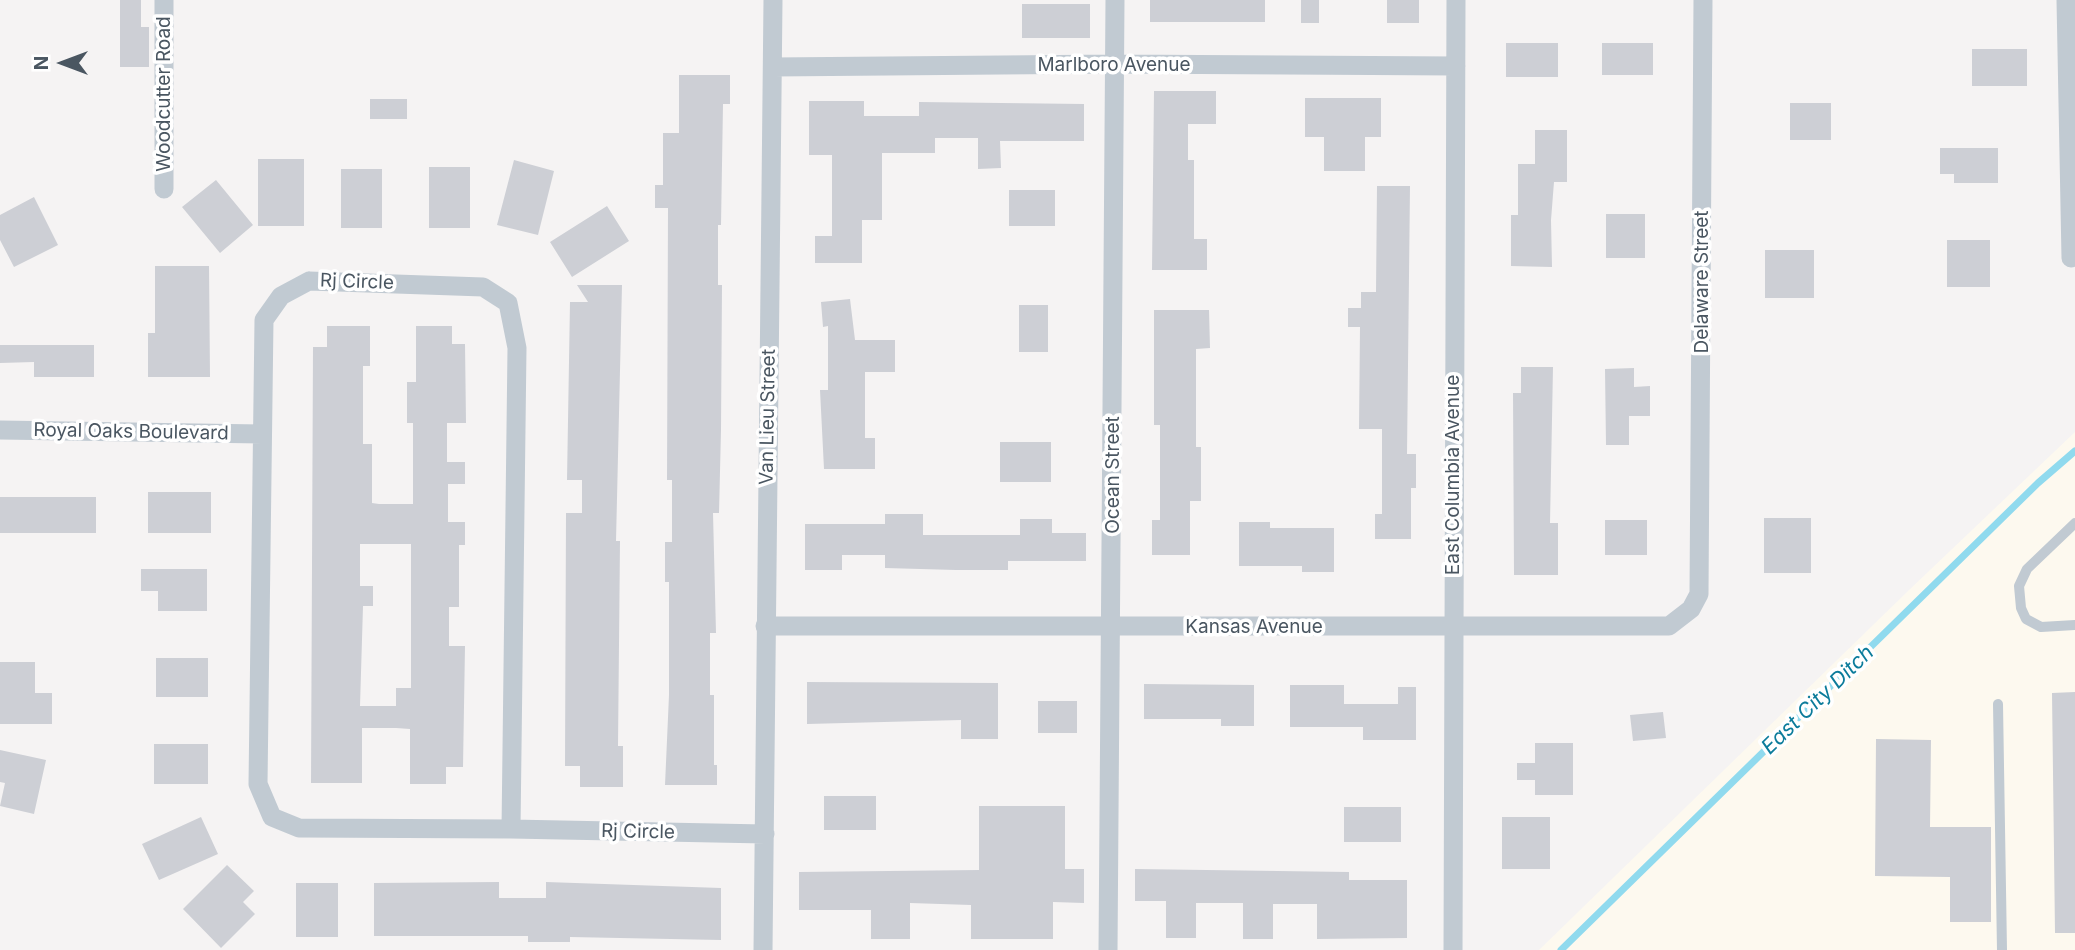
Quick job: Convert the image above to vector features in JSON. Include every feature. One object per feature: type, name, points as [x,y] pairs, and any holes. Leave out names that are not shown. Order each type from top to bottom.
[{"type":"street","name":"Woodcutter Road","points":[[164,0],[164,188]]},
{"type":"street","name":"Van Lieu Street","points":[[763,950],[773,0]]},
{"type":"street","name":"Ocean Street","points":[[1108,950],[1115,0]]},
{"type":"street","name":"East Columbia Avenue","points":[[1453,950],[1456,0]]},
{"type":"street","name":"Delaware Street","points":[[1700,564],[1703,0]]},
{"type":"street","points":[[2066,0],[2071,258]]},
{"type":"street","name":"Marlboro Avenue","points":[[773,67],[1115,64],[1456,66]]},
{"type":"street","name":"Rj Circle","points":[[511,829],[517,348],[508,303],[483,287],[309,281],[281,296],[264,320],[258,784],[272,817],[299,828],[765,834]]},
{"type":"street","name":"Royal Oaks Boulevard","points":[[0,430],[262,435]]},
{"type":"street","name":"Kansas Avenue","points":[[765,626],[1669,626],[1691,609],[1699,594],[1700,564]]},
{"type":"lane","points":[[2075,523],[2027,569],[2019,586],[2025,619],[2041,627],[2075,625]]},
{"type":"lane","points":[[1998,704],[2001,950]]},
{"type":"shaded area","points":[[2075,432],[2075,950],[1539,950],[1908,591]]},
{"type":"building","points":[[120,0],[141,0],[141,27],[149,27],[149,67],[120,67]]},
{"type":"building","points":[[1150,0],[1265,0],[1265,22],[1150,22]]},
{"type":"building","points":[[1301,0],[1319,0],[1319,23],[1301,23]]},
{"type":"building","points":[[1387,0],[1419,0],[1419,23],[1387,23]]},
{"type":"building","points":[[1022,4],[1090,4],[1090,38],[1022,38]]},
{"type":"building","points":[[1506,43],[1558,43],[1558,77],[1506,77]]},
{"type":"building","points":[[1602,43],[1653,43],[1653,75],[1602,75]]},
{"type":"building","points":[[1972,49],[2027,49],[2027,86],[1972,86]]},
{"type":"building","points":[[679,75],[730,75],[730,104],[723,104],[721,225],[718,225],[718,285],[722,285],[721,430],[719,513],[713,513],[716,633],[710,633],[710,695],[714,695],[714,765],[717,765],[717,785],[665,785],[669,695],[669,582],[665,582],[665,542],[672,542],[672,480],[667,480],[668,208],[655,208],[655,185],[663,185],[663,133],[679,133]]},
{"type":"building","points":[[1154,91],[1216,91],[1216,124],[1188,124],[1188,160],[1194,160],[1194,239],[1207,239],[1207,270],[1152,270]]},
{"type":"building","points":[[1305,98],[1381,98],[1381,137],[1365,137],[1365,171],[1324,171],[1324,137],[1305,137]]},
{"type":"building","points":[[370,99],[407,99],[407,119],[370,119]]},
{"type":"building","points":[[809,101],[864,101],[864,116],[919,116],[919,102],[1084,104],[1084,141],[1000,141],[1001,168],[978,169],[978,138],[935,138],[935,153],[882,153],[882,220],[862,220],[862,263],[815,263],[815,236],[832,236],[832,155],[809,155]]},
{"type":"building","points":[[1790,103],[1831,103],[1831,140],[1790,140]]},
{"type":"building","points":[[1535,130],[1567,130],[1567,182],[1554,182],[1551,220],[1552,267],[1511,266],[1511,215],[1518,215],[1518,164],[1535,164]]},
{"type":"building","points":[[1940,148],[1998,148],[1998,183],[1954,183],[1954,174],[1940,174]]},
{"type":"building","points":[[258,159],[304,159],[304,226],[258,226]]},
{"type":"building","points":[[514,160],[554,171],[538,235],[497,225]]},
{"type":"building","points":[[429,167],[470,167],[470,228],[429,228]]},
{"type":"building","points":[[341,169],[382,169],[382,228],[341,228]]},
{"type":"building","points":[[216,180],[253,225],[220,253],[182,207]]},
{"type":"building","points":[[1377,186],[1410,186],[1407,454],[1416,454],[1416,488],[1411,488],[1411,539],[1375,539],[1375,514],[1382,514],[1382,429],[1359,429],[1360,327],[1348,327],[1348,308],[1361,308],[1361,292],[1376,292]]},
{"type":"building","points":[[1009,190],[1055,190],[1055,226],[1009,226]]},
{"type":"building","points":[[34,197],[58,245],[14,267],[0,240],[0,215]]},
{"type":"building","points":[[607,206],[629,241],[572,277],[550,242]]},
{"type":"building","points":[[1606,214],[1645,214],[1645,258],[1606,258]]},
{"type":"building","points":[[1947,240],[1990,240],[1990,287],[1947,287]]},
{"type":"building","points":[[1765,250],[1814,250],[1814,298],[1765,298]]},
{"type":"building","points":[[155,266],[209,266],[210,377],[148,377],[148,333],[155,333]]},
{"type":"building","points":[[577,285],[622,285],[616,541],[620,541],[618,746],[623,746],[623,787],[580,787],[580,766],[565,766],[566,513],[582,513],[582,480],[567,480],[570,302],[588,302]]},
{"type":"building","points":[[850,299],[855,340],[895,340],[895,372],[865,372],[865,438],[875,438],[875,469],[824,469],[820,390],[828,390],[828,326],[823,327],[821,302]]},
{"type":"building","points":[[1019,305],[1048,305],[1048,352],[1019,352]]},
{"type":"building","points":[[1154,310],[1209,310],[1210,348],[1196,349],[1196,447],[1201,447],[1201,501],[1190,501],[1190,555],[1152,555],[1152,520],[1160,520],[1160,425],[1154,425]]},
{"type":"building","points":[[327,326],[370,326],[370,366],[363,366],[363,444],[372,444],[372,503],[413,504],[413,423],[407,423],[407,382],[416,382],[416,326],[452,326],[452,344],[465,344],[466,423],[447,423],[447,462],[465,462],[465,484],[448,484],[448,522],[465,522],[465,545],[459,545],[459,607],[449,607],[449,646],[465,646],[463,767],[446,767],[446,784],[410,784],[410,729],[396,728],[362,728],[362,783],[311,783],[313,347],[327,347]],"holes":[[[360,544],[411,544],[411,688],[396,688],[396,706],[360,706],[363,606],[373,606],[373,586],[360,586]]]},
{"type":"building","points":[[0,345],[94,345],[94,377],[34,377],[34,362],[0,363]]},
{"type":"building","points":[[1521,367],[1553,367],[1550,523],[1558,523],[1558,575],[1514,575],[1513,393],[1521,393]]},
{"type":"building","points":[[1634,368],[1634,387],[1650,386],[1650,416],[1629,416],[1629,445],[1606,445],[1605,369]]},
{"type":"building","points":[[1000,442],[1051,442],[1051,482],[1000,482]]},
{"type":"building","points":[[148,492],[211,492],[211,533],[148,533]]},
{"type":"building","points":[[0,497],[96,497],[96,533],[0,533]]},
{"type":"building","points":[[885,514],[923,514],[923,535],[1020,535],[1020,519],[1052,519],[1052,533],[1086,533],[1086,561],[1008,561],[1008,570],[956,570],[885,568],[885,555],[842,555],[842,570],[805,570],[805,524],[885,524]]},
{"type":"building","points":[[1764,518],[1811,518],[1811,573],[1764,573]]},
{"type":"building","points":[[1605,520],[1647,520],[1647,555],[1605,555]]},
{"type":"building","points":[[1239,522],[1270,522],[1270,528],[1334,528],[1334,572],[1302,572],[1302,566],[1239,566]]},
{"type":"building","points":[[141,569],[207,569],[207,611],[158,611],[158,591],[141,591]]},
{"type":"building","points":[[156,658],[208,658],[208,697],[156,697]]},
{"type":"building","points":[[0,662],[35,662],[35,693],[52,693],[52,724],[0,724]]},
{"type":"building","points":[[807,682],[998,683],[998,739],[961,739],[961,720],[807,724]]},
{"type":"building","points":[[1144,684],[1254,685],[1254,726],[1221,726],[1221,719],[1144,719]]},
{"type":"building","points":[[1290,685],[1344,685],[1344,704],[1398,704],[1398,687],[1416,687],[1416,740],[1363,740],[1363,727],[1290,727]]},
{"type":"building","points":[[2075,692],[2075,933],[2055,933],[2052,693]]},
{"type":"building","points":[[1038,701],[1077,701],[1077,733],[1038,733]]},
{"type":"building","points":[[1663,712],[1666,738],[1633,741],[1630,715]]},
{"type":"building","points":[[1876,739],[1931,740],[1930,827],[1991,827],[1991,922],[1950,922],[1950,877],[1875,876]]},
{"type":"building","points":[[1535,743],[1573,743],[1573,795],[1535,795],[1535,780],[1517,780],[1517,763],[1535,763]]},
{"type":"building","points":[[154,744],[208,744],[208,784],[154,784]]},
{"type":"building","points":[[0,750],[46,760],[34,814],[0,806],[5,783],[0,782]]},
{"type":"building","points":[[824,796],[876,796],[876,830],[824,830]]},
{"type":"building","points":[[979,806],[1065,806],[1065,869],[1084,869],[1084,903],[1053,902],[1053,939],[971,939],[971,905],[910,903],[910,939],[871,939],[871,910],[799,910],[799,872],[979,870]]},
{"type":"building","points":[[1344,807],[1401,807],[1401,842],[1344,842]]},
{"type":"building","points":[[201,817],[218,854],[159,880],[142,844]]},
{"type":"building","points":[[1502,817],[1550,817],[1550,869],[1502,869]]},
{"type":"building","points":[[227,865],[254,891],[243,902],[255,914],[221,948],[183,909]]},
{"type":"building","points":[[1135,869],[1349,872],[1349,880],[1407,880],[1407,938],[1317,939],[1317,904],[1273,904],[1273,939],[1243,939],[1243,903],[1196,903],[1196,938],[1166,938],[1166,901],[1135,901]]},
{"type":"building","points":[[499,882],[499,898],[546,898],[546,882],[721,888],[721,940],[570,937],[570,942],[528,942],[528,936],[374,936],[374,883]]},
{"type":"building","points":[[296,883],[338,883],[338,937],[296,937]]},
{"type":"waterway","name":"East City Ditch","points":[[1561,950],[2038,483],[2075,451]]}]
